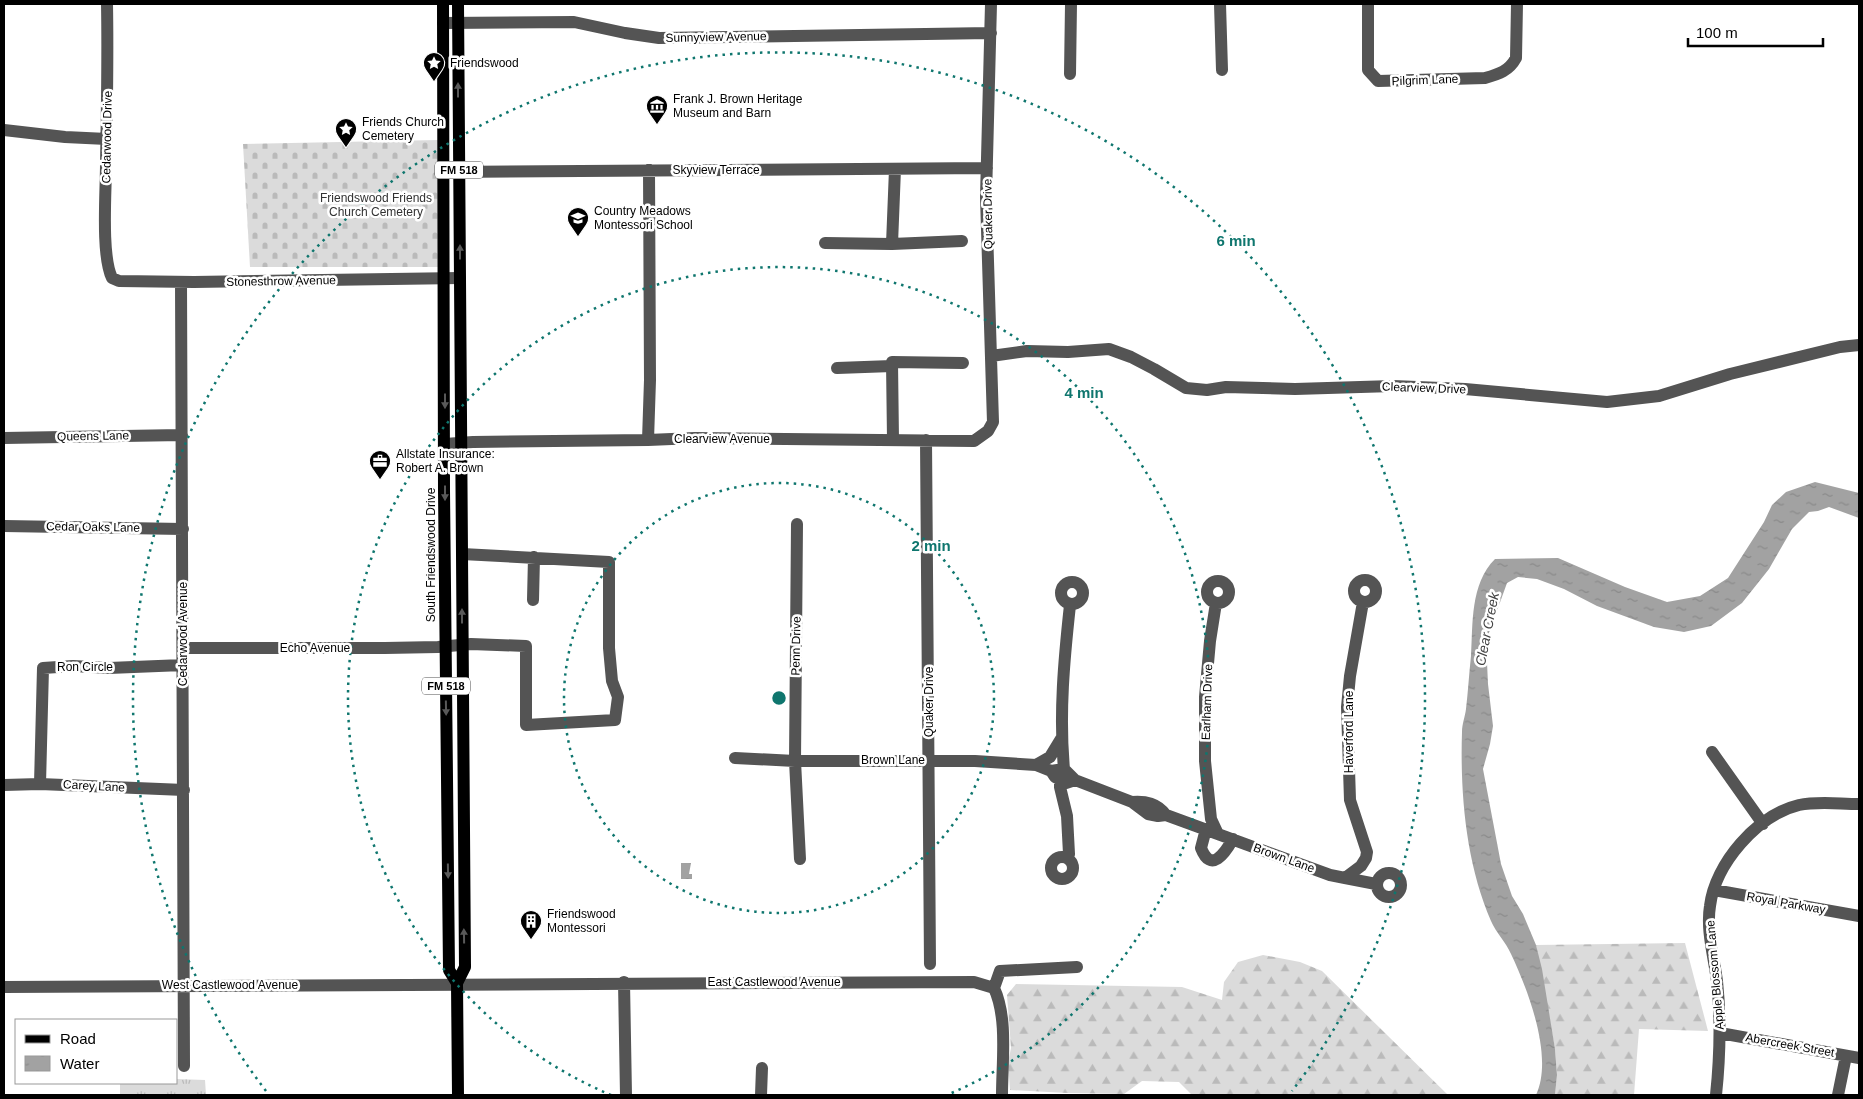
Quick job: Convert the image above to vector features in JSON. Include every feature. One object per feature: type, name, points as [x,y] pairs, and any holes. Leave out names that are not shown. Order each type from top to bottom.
[{"type":"main road","name":"South Friendswood Drive","points":[[443,4],[449,970],[457,984]]},
{"type":"main road","name":"South Friendswood Drive","points":[[458,4],[464,967],[457,984],[458,1095]]},
{"type":"main road","points":[[445,304],[460,305]]},
{"type":"street","name":"Cedarwood Drive","points":[[107,4],[105,222],[108,270]]},
{"type":"street","name":"Quaker Drive","points":[[991,4],[986,197],[992,423]]},
{"type":"street","points":[[1070,74],[1071,4]]},
{"type":"street","points":[[1220,4],[1222,70]]},
{"type":"street","name":"Pilgrim Lane","points":[[1368,4],[1368,70],[1378,82],[1485,78],[1501,74],[1516,59],[1517,4]]},
{"type":"street","name":"Sunnyview Avenue","points":[[443,23],[574,22],[659,38],[991,33]]},
{"type":"street","points":[[4,130],[65,137],[107,139]]},
{"type":"street","name":"Skyview Terrace","points":[[444,172],[987,168]]},
{"type":"street","points":[[892,244],[895,169]]},
{"type":"street","points":[[648,440],[650,380],[649,170]]},
{"type":"street","points":[[825,243],[892,244],[962,240]]},
{"type":"street","name":"Stonesthrow Avenue","points":[[108,270],[112,278],[119,281],[181,282],[460,278]]},
{"type":"street","name":"Cedarwood Avenue","points":[[181,282],[184,665],[184,1066]]},
{"type":"street","name":"Clearview Drive","points":[[991,356],[1027,351],[1068,352],[1110,349],[1131,357],[1186,388],[1207,390],[1226,387],[1295,389],[1393,386],[1465,389],[1607,402],[1660,396],[1730,374],[1840,347],[1859,345]]},
{"type":"street","points":[[893,440],[892,362],[963,363]]},
{"type":"street","points":[[837,368],[892,366]]},
{"type":"street","name":"Clearview Avenue","points":[[446,444],[695,438],[974,441],[988,431],[992,423]]},
{"type":"street","name":"Queens Lane","points":[[4,438],[182,435]]},
{"type":"street","name":"Quaker Drive","points":[[926,440],[930,964]]},
{"type":"street","name":"Penn Drive","points":[[797,524],[795,760],[800,859]]},
{"type":"street","name":"Cedar Oaks Lane","points":[[4,526],[183,529]]},
{"type":"street","points":[[462,554],[534,557],[532,600]]},
{"type":"street","name":"Echo Avenue","points":[[183,648],[526,646],[526,726],[615,720],[618,697],[612,681],[609,648],[609,562],[534,557]]},
{"type":"street","name":"Haverford Lane","points":[[1363,602],[1350,676],[1348,707],[1350,800],[1367,852],[1362,865],[1378,880]]},
{"type":"street","name":"Earlham Drive","points":[[1212,832],[1205,762],[1205,697],[1210,641],[1216,603]]},
{"type":"street","points":[[1068,858],[1070,854],[1066,816],[1060,787],[1062,775],[1063,666],[1070,605]]},
{"type":"street","name":"Ron Circle","points":[[40,784],[43,668],[184,665]]},
{"type":"street","points":[[1036,765],[1050,757],[1061,739]]},
{"type":"street","points":[[1712,752],[1763,824]]},
{"type":"street","name":"Brown Lane","points":[[735,758],[975,761],[1036,765],[1062,775],[1066,783],[1075,780],[1132,802],[1148,814],[1166,815],[1190,823],[1330,875],[1378,880]]},
{"type":"street","name":"Carey Lane","points":[[4,785],[40,784],[184,790]]},
{"type":"street","points":[[1190,823],[1201,815],[1209,802]]},
{"type":"street","name":"Apple Blossom Lane","points":[[1716,1095],[1720,1033],[1709,906],[1724,865],[1737,848],[1763,824],[1778,814],[1798,805],[1818,803],[1859,804]]},
{"type":"street","points":[[1212,832],[1201,848],[1210,859],[1216,860],[1221,858],[1233,839]]},
{"type":"street","points":[[1345,878],[1362,865]]},
{"type":"street","name":"Royal Parkway","points":[[1714,890],[1859,916]]},
{"type":"street","points":[[1002,1095],[1002,1022],[999,1000],[994,988],[1000,971],[1078,967]]},
{"type":"street","points":[[624,982],[626,1095]]},
{"type":"street","name":"East Castlewood Avenue","points":[[457,984],[974,982],[994,988]]},
{"type":"street","name":"West Castlewood Avenue","points":[[4,987],[457,984]]},
{"type":"street","name":"Abercreek Street","points":[[1720,1033],[1853,1057]]},
{"type":"street","points":[[1838,1095],[1853,1057]]},
{"type":"street","points":[[761,1095],[762,1068]]},
{"type":"green space","name":"Friendswood Friends Church Cemetery","points":[[438,140],[440,267],[250,267],[243,144]]},
{"type":"green space","points":[[1685,943],[1708,1031],[1639,1029],[1634,1095],[1555,1095],[1557,1075],[1555,1049],[1536,945]]},
{"type":"green space","points":[[1263,955],[1300,962],[1322,971],[1448,1095],[1192,1095],[1179,1082],[1142,1081],[1124,1094],[1010,1090],[1008,1063],[1011,1048],[1007,995],[1016,984],[1182,987],[1222,1000],[1224,982],[1238,962]]},
{"type":"green space","points":[[178,1079],[205,1080],[206,1095],[120,1095],[120,1084],[178,1084]]},
{"type":"water","name":"Clear Creek","points":[[1815,482],[1859,493],[1859,518],[1829,507],[1809,512],[1792,529],[1769,569],[1742,603],[1711,626],[1684,632],[1654,627],[1597,606],[1564,589],[1537,579],[1518,577],[1507,583],[1486,641],[1488,684],[1493,726],[1483,769],[1501,864],[1512,896],[1523,914],[1536,945],[1542,969],[1555,1049],[1557,1075],[1555,1095],[1536,1095],[1541,1080],[1542,1062],[1537,1024],[1518,969],[1509,950],[1493,925],[1482,899],[1466,828],[1462,780],[1462,729],[1467,703],[1474,605],[1481,580],[1495,559],[1558,558],[1625,587],[1667,602],[1700,596],[1728,578],[1764,522],[1772,505],[1786,492]]},
{"type":"water","points":[[681,863],[691,863],[689,874],[692,874],[692,879],[681,879]]},
{"type":"place","name":"Friendswood","points":[[434,82]]},
{"type":"place","name":"Frank J. Brown Heritage Museum and Barn","points":[[657,125]]},
{"type":"place","name":"Friends Church Cemetery","points":[[346,148]]},
{"type":"place","name":"Country Meadows Montessori School","points":[[578,237]]},
{"type":"place","name":"Allstate Insurance: Robert A. Brown","points":[[380,480]]},
{"type":"place","name":"Friendswood Montessori","points":[[531,940]]}]
